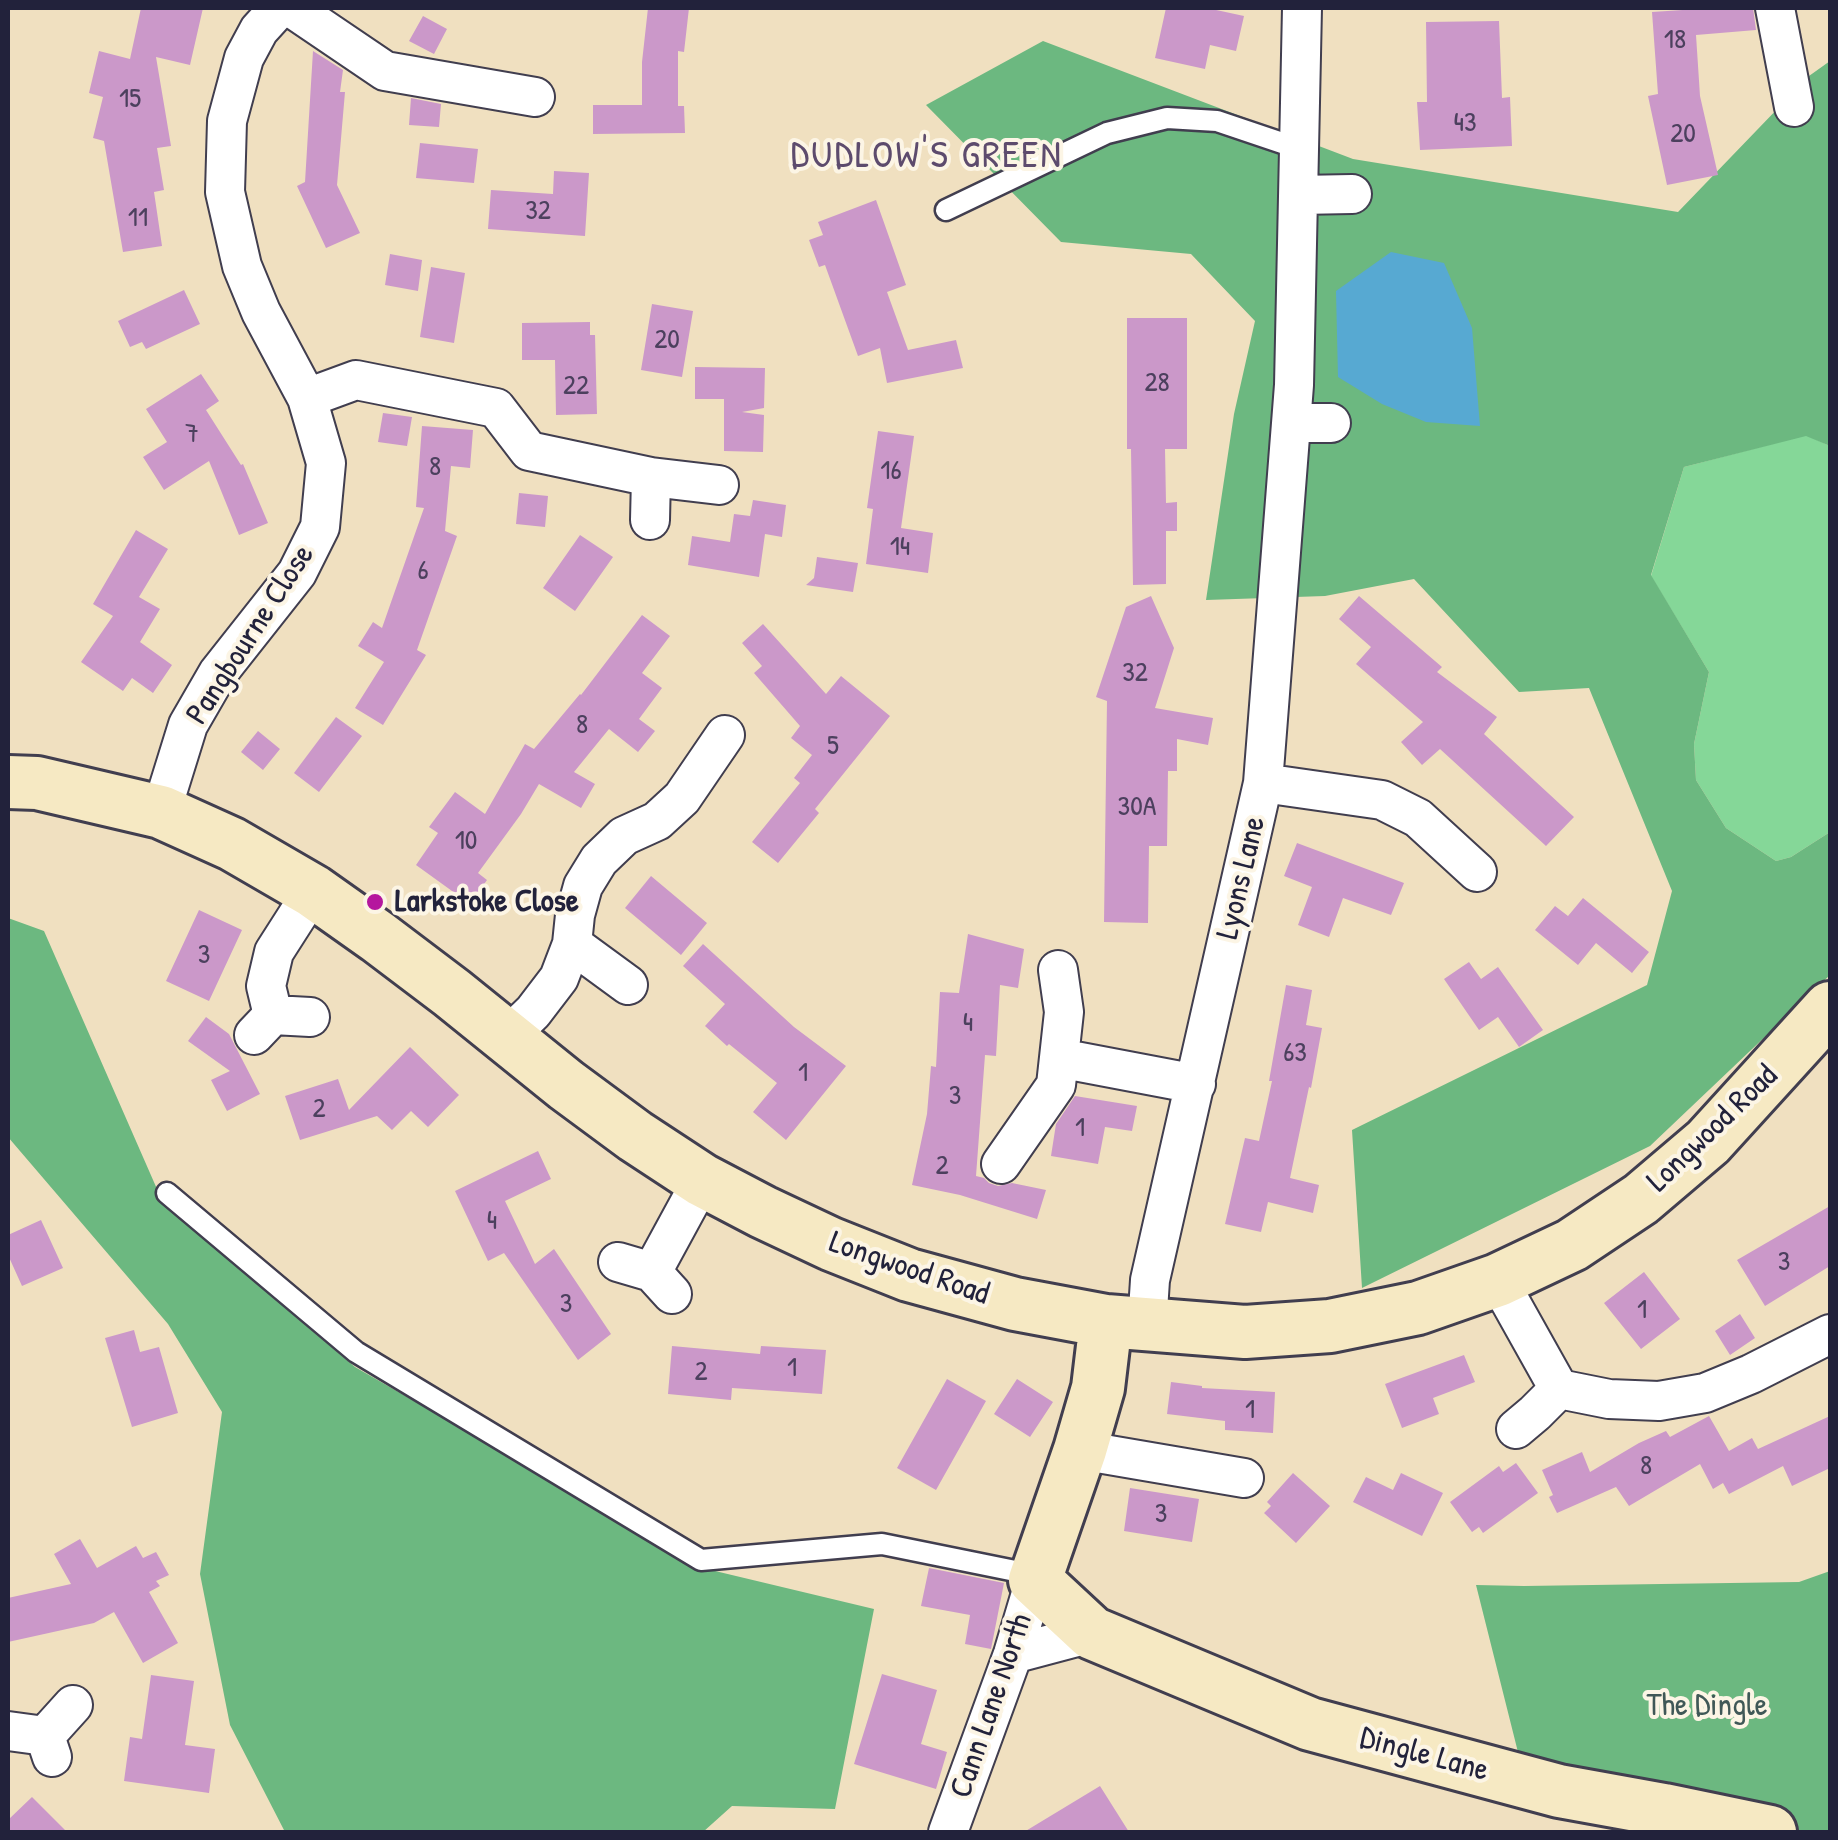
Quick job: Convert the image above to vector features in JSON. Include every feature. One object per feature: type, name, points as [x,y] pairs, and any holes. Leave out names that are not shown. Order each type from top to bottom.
[{"type":"street","name":"Pangbourne Close","points":[[161,812],[188,725],[218,673],[297,574],[320,527],[326,463],[307,398],[261,312],[242,266],[225,192],[227,121],[244,58],[259,30],[279,8]]},
{"type":"street","points":[[292,8],[385,71],[535,97]]},
{"type":"street","name":"Lyons Lane","points":[[1036,1578],[1098,1388],[1150,1280],[1263,783],[1292,404],[1302,8]]},
{"type":"street","points":[[1774,8],[1794,107]]},
{"type":"street","points":[[1299,205],[1352,194]]},
{"type":"street","points":[[307,398],[356,380],[496,408],[529,451],[651,477],[719,486]]},
{"type":"street","points":[[1292,404],[1331,423]]},
{"type":"street","points":[[650,520],[651,477]]},
{"type":"street","points":[[506,1038],[533,1012],[559,978],[572,944],[583,886],[599,860],[624,836],[657,821],[682,798],[725,736]]},
{"type":"street","name":"Longwood Road","points":[[8,782],[37,783],[161,812],[232,844],[313,892],[422,970],[621,1126],[702,1180],[831,1244],[909,1274],[1015,1304],[1126,1324],[1245,1332],[1330,1326],[1418,1308],[1498,1280],[1572,1245],[1641,1199],[1708,1142],[1830,1008]]},
{"type":"street","points":[[1263,783],[1382,800],[1418,818],[1477,872]]},
{"type":"street","points":[[279,1022],[266,986],[274,952],[313,892]]},
{"type":"street","points":[[572,944],[628,985]]},
{"type":"street","points":[[1001,1164],[1056,1084],[1064,1012],[1058,970]]},
{"type":"street","points":[[1059,1058],[1196,1084]]},
{"type":"street","points":[[647,1276],[702,1180]]},
{"type":"street","points":[[1498,1280],[1558,1388],[1609,1399],[1658,1401],[1705,1393],[1830,1334]]},
{"type":"street","points":[[1516,1429],[1558,1388]]},
{"type":"street","points":[[1080,1450],[1244,1478]]},
{"type":"street","name":"Dingle Lane","points":[[1036,1578],[1092,1633],[1310,1724],[1559,1791],[1770,1832]]},
{"type":"street","name":"Cann Lane North","points":[[948,1832],[1013,1654],[1036,1578]]},
{"type":"street","points":[[1013,1654],[1092,1633]]},
{"type":"street","points":[[35,1741],[72,1704]]},
{"type":"lane","points":[[946,210],[1106,133],[1167,118],[1216,121],[1300,148]]},
{"type":"lane","points":[[167,1193],[356,1352],[701,1560],[882,1544],[1036,1578]]},
{"type":"green space","points":[[1043,41],[1353,159],[1678,212],[1809,76],[1830,61],[1830,446],[1806,436],[1684,467],[1651,575],[1709,672],[1694,744],[1696,780],[1726,828],[1776,861],[1791,857],[1830,832],[1830,975],[1650,1146],[1362,1288],[1352,1130],[1647,985],[1672,891],[1589,688],[1519,692],[1414,579],[1325,596],[1206,600],[1234,414],[1255,321],[1191,254],[1061,242],[926,105]]},
{"type":"green space","points":[[1806,435],[1830,446],[1830,832],[1791,857],[1776,861],[1726,828],[1696,780],[1694,744],[1709,672],[1651,576],[1684,467]]},
{"type":"green space","points":[[8,918],[44,931],[164,1205],[355,1367],[690,1565],[874,1609],[835,1809],[732,1806],[703,1832],[285,1832],[230,1725],[200,1574],[222,1412],[168,1324],[8,1137]]},
{"type":"green space","name":"The Dingle","points":[[1830,1571],[1830,1832],[1712,1832],[1528,1792],[1476,1585],[1799,1582]]},
{"type":"water","points":[[1391,252],[1444,263],[1472,328],[1480,426],[1426,422],[1382,404],[1338,377],[1336,291]]},
{"type":"building","points":[[141,8],[203,8],[190,65],[156,57],[171,146],[157,148],[164,190],[154,192],[162,246],[123,252],[104,141],[93,138],[103,97],[89,93],[99,51],[130,59]]},
{"type":"building","points":[[648,8],[689,8],[684,52],[678,51],[678,106],[684,106],[685,133],[593,134],[593,105],[642,105]]},
{"type":"building","points":[[1166,8],[1207,8],[1244,16],[1236,51],[1210,45],[1205,69],[1155,58]]},
{"type":"building","points":[[1753,8],[1756,30],[1696,35],[1700,96],[1718,175],[1667,185],[1648,96],[1658,94],[1652,12]]},
{"type":"building","points":[[423,16],[447,29],[434,54],[409,41]]},
{"type":"building","points":[[1499,21],[1502,98],[1510,97],[1512,146],[1420,150],[1417,102],[1427,102],[1426,22]]},
{"type":"building","points":[[313,51],[343,70],[340,92],[345,92],[337,185],[360,233],[326,248],[297,186],[305,182]]},
{"type":"building","points":[[411,98],[441,104],[439,127],[409,125]]},
{"type":"building","points":[[420,143],[478,149],[474,183],[416,178]]},
{"type":"building","points":[[554,171],[589,173],[585,236],[488,229],[491,190],[553,194]]},
{"type":"building","points":[[876,200],[906,285],[887,292],[908,350],[956,340],[963,368],[887,383],[880,348],[858,356],[825,265],[819,267],[809,240],[823,235],[818,222]]},
{"type":"building","points":[[390,254],[422,260],[418,291],[385,285]]},
{"type":"building","points":[[431,267],[465,273],[454,343],[420,337]]},
{"type":"building","points":[[184,290],[200,324],[146,349],[142,342],[130,347],[118,321]]},
{"type":"building","points":[[652,304],[693,311],[682,377],[641,370]]},
{"type":"building","points":[[1127,318],[1187,318],[1187,449],[1165,449],[1166,503],[1177,502],[1177,531],[1166,531],[1166,584],[1133,585]]},
{"type":"building","points":[[590,322],[590,335],[595,335],[597,414],[556,415],[555,360],[522,360],[522,323]]},
{"type":"building","points":[[695,367],[765,368],[764,408],[742,412],[764,415],[763,452],[724,451],[724,399],[695,399]]},
{"type":"building","points":[[201,374],[219,401],[206,410],[243,464],[268,523],[239,535],[209,461],[164,490],[143,457],[167,442],[146,409]]},
{"type":"building","points":[[383,413],[412,417],[407,446],[378,442]]},
{"type":"building","points":[[422,426],[473,430],[470,468],[451,466],[445,531],[457,536],[417,650],[426,655],[383,725],[355,708],[384,662],[358,646],[373,622],[382,628],[424,508],[416,507]]},
{"type":"building","points":[[878,431],[914,436],[901,528],[933,533],[928,573],[866,564],[873,509],[867,508]]},
{"type":"building","points":[[519,493],[548,496],[545,527],[516,524]]},
{"type":"building","points":[[753,500],[786,505],[782,537],[765,534],[759,577],[688,565],[692,536],[730,542],[734,514],[750,516]]},
{"type":"building","points":[[136,530],[168,549],[139,597],[160,609],[140,642],[172,665],[153,693],[132,678],[123,691],[81,662],[113,616],[93,604]]},
{"type":"building","points":[[580,535],[613,557],[575,611],[543,588]]},
{"type":"building","points":[[817,557],[858,563],[853,592],[806,585],[814,578]]},
{"type":"building","points":[[1151,596],[1174,648],[1155,708],[1213,718],[1208,745],[1177,739],[1177,771],[1168,771],[1167,846],[1149,846],[1148,923],[1104,922],[1107,701],[1096,697],[1126,607]]},
{"type":"building","points":[[1359,596],[1442,667],[1437,672],[1497,717],[1484,734],[1574,817],[1546,846],[1440,749],[1422,765],[1401,742],[1423,722],[1356,664],[1371,647],[1339,619]]},
{"type":"building","points":[[642,615],[670,636],[642,673],[662,688],[639,719],[655,731],[638,752],[609,729],[574,772],[595,784],[581,808],[539,784],[478,873],[487,880],[470,904],[416,865],[438,833],[429,827],[455,792],[485,814],[525,744],[534,749]]},
{"type":"building","points":[[763,624],[826,694],[841,676],[890,716],[815,809],[819,813],[778,863],[752,842],[800,783],[794,778],[812,755],[791,738],[800,726],[754,673],[762,666],[742,643]]},
{"type":"building","points":[[336,717],[362,736],[319,792],[294,773]]},
{"type":"building","points":[[258,731],[280,749],[263,770],[241,752]]},
{"type":"building","points":[[1297,843],[1404,883],[1391,915],[1343,898],[1329,937],[1298,925],[1312,887],[1284,876]]},
{"type":"building","points":[[651,876],[707,923],[681,955],[625,908]]},
{"type":"building","points":[[1583,898],[1649,952],[1632,973],[1596,943],[1578,965],[1535,930],[1555,906],[1568,916]]},
{"type":"building","points":[[199,910],[242,930],[209,1001],[166,981]]},
{"type":"building","points":[[968,934],[1024,949],[1018,988],[1000,985],[996,1056],[985,1055],[976,1176],[998,1186],[1012,1183],[1046,1190],[1037,1219],[912,1185],[927,1114],[931,1066],[936,1067],[940,992],[959,993]]},
{"type":"building","points":[[703,944],[794,1027],[846,1066],[786,1140],[753,1112],[777,1083],[705,1026],[725,1004],[683,966]]},
{"type":"building","points":[[1469,962],[1481,979],[1498,967],[1543,1030],[1519,1047],[1498,1017],[1479,1030],[1444,979]]},
{"type":"building","points":[[1286,985],[1312,990],[1306,1025],[1322,1028],[1290,1178],[1319,1185],[1313,1213],[1268,1202],[1261,1232],[1225,1224],[1245,1138],[1259,1141]]},
{"type":"building","points":[[206,1017],[229,1034],[260,1094],[227,1111],[211,1080],[230,1071],[188,1041]]},
{"type":"building","points":[[410,1047],[459,1095],[428,1127],[411,1111],[392,1130],[377,1116],[300,1140],[285,1096],[338,1079],[349,1110]]},
{"type":"building","points":[[1075,1096],[1137,1106],[1132,1131],[1105,1127],[1098,1164],[1051,1156],[1056,1124]]},
{"type":"building","points":[[538,1151],[551,1179],[505,1201],[535,1264],[554,1249],[611,1334],[578,1360],[504,1253],[488,1261],[455,1191]]},
{"type":"building","points":[[1830,1206],[1830,1266],[1765,1306],[1737,1260]]},
{"type":"building","points":[[41,1220],[63,1268],[22,1286],[8,1255],[8,1235]]},
{"type":"building","points":[[1644,1272],[1680,1319],[1641,1349],[1604,1303]]},
{"type":"building","points":[[1740,1314],[1755,1338],[1730,1355],[1715,1331]]},
{"type":"building","points":[[134,1330],[140,1352],[159,1347],[178,1413],[132,1427],[105,1338]]},
{"type":"building","points":[[672,1346],[760,1354],[761,1346],[826,1350],[822,1394],[732,1388],[731,1400],[668,1394]]},
{"type":"building","points":[[1464,1355],[1475,1382],[1433,1398],[1439,1414],[1402,1428],[1385,1384]]},
{"type":"building","points":[[947,1379],[986,1401],[936,1490],[897,1468]]},
{"type":"building","points":[[1017,1379],[1053,1402],[1030,1437],[994,1414]]},
{"type":"building","points":[[1171,1382],[1202,1388],[1275,1392],[1273,1433],[1225,1430],[1225,1421],[1167,1414]]},
{"type":"building","points":[[1709,1416],[1729,1451],[1752,1438],[1758,1449],[1830,1416],[1830,1468],[1792,1486],[1783,1466],[1729,1494],[1723,1483],[1713,1489],[1700,1464],[1629,1506],[1616,1487],[1557,1513],[1542,1470],[1582,1452],[1590,1472],[1639,1443],[1666,1431],[1670,1437]]},
{"type":"building","points":[[1516,1463],[1538,1493],[1483,1533],[1479,1527],[1472,1532],[1450,1502],[1499,1466],[1503,1472]]},
{"type":"building","points":[[1293,1473],[1330,1506],[1296,1543],[1264,1513],[1271,1506],[1267,1502]]},
{"type":"building","points":[[1401,1473],[1443,1493],[1422,1536],[1353,1502],[1366,1477],[1393,1490]]},
{"type":"building","points":[[1130,1488],[1199,1499],[1192,1542],[1124,1531]]},
{"type":"building","points":[[80,1539],[97,1568],[136,1546],[143,1558],[156,1552],[169,1575],[156,1581],[160,1586],[149,1592],[178,1643],[143,1663],[114,1612],[94,1623],[8,1642],[8,1598],[71,1584],[54,1554]]},
{"type":"building","points":[[929,1568],[1004,1583],[991,1649],[965,1644],[970,1615],[921,1606]]},
{"type":"building","points":[[882,1674],[937,1690],[921,1744],[947,1752],[936,1789],[854,1764]]},
{"type":"building","points":[[151,1675],[194,1681],[185,1745],[215,1749],[209,1793],[124,1781],[130,1737],[142,1739]]},
{"type":"building","points":[[1100,1786],[1129,1832],[1024,1832]]},
{"type":"building","points":[[32,1797],[67,1832],[8,1832],[8,1820]]},
{"type":"place","name":"Larkstoke Close","points":[[375,902]]},
{"type":"district","name":"DUDLOW'S GREEN","points":[[927,157]]}]
